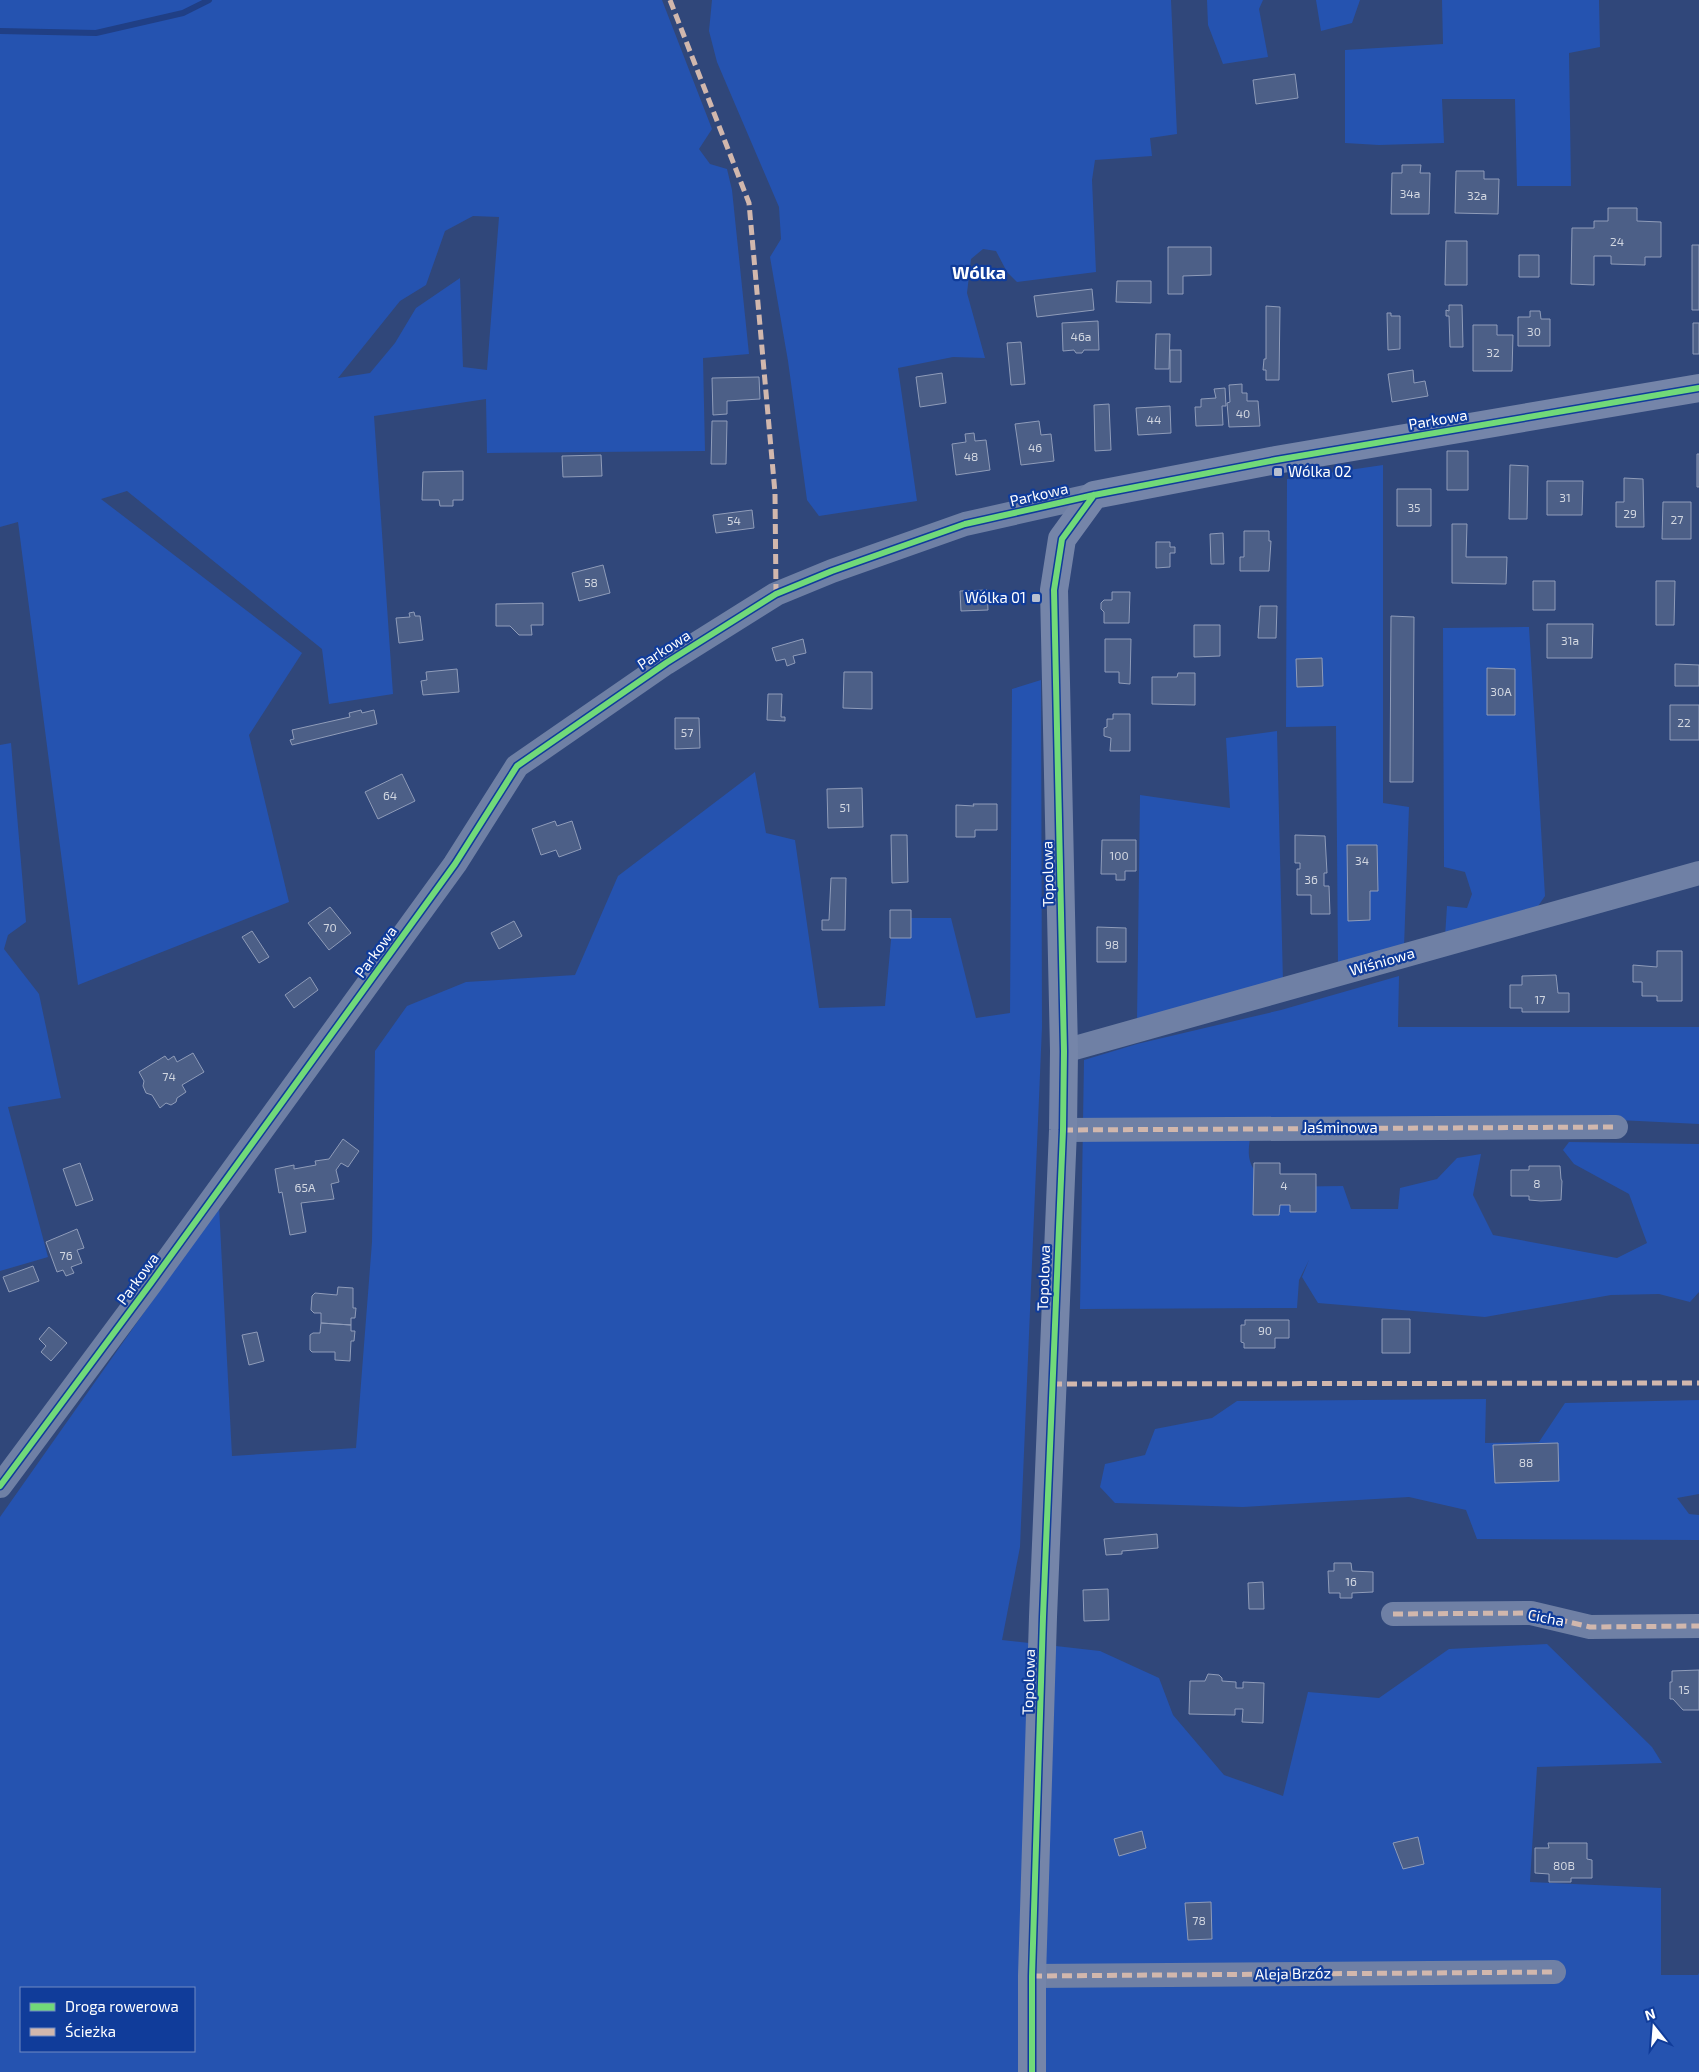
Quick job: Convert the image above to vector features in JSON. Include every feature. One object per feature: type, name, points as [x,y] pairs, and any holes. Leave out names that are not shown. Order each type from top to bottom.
[{"type":"street","name":"Parkowa","points":[[0,1486],[151,1284],[449,872],[517,766],[666,663],[776,594],[832,571],[966,524],[1094,495],[1276,460],[1699,388]]},
{"type":"street","name":"Topolowa","points":[[1032,2072],[1032,1976],[1043,1627],[1063,1130],[1064,1051],[1054,590],[1062,539],[1094,495]]},
{"type":"street","name":"Wiśniowa","points":[[1064,1051],[1699,873]]},
{"type":"street","name":"Jaśminowa","points":[[1063,1130],[1616,1127]]},
{"type":"street","name":"Cicha","points":[[1393,1614],[1531,1613],[1590,1627],[1699,1626]]},
{"type":"street","name":"Aleja Brzóz","points":[[1032,1976],[1554,1972]]},
{"type":"shaded area","points":[[0,0],[662,0],[712,129],[699,149],[710,164],[727,169],[732,190],[749,354],[703,358],[705,451],[487,453],[486,399],[374,416],[393,694],[329,704],[322,649],[127,491],[101,499],[302,653],[249,735],[289,902],[78,985],[18,522],[0,527]],"holes":[[[473,216],[499,217],[487,370],[463,367],[460,278],[416,308],[395,343],[370,373],[338,378],[400,301],[426,285],[445,231]]]},
{"type":"shaded area","points":[[712,0],[1171,0],[1177,134],[1150,138],[1152,156],[1095,160],[1092,180],[1096,272],[1017,282],[1007,272],[996,251],[983,249],[971,259],[967,293],[985,358],[953,357],[898,368],[917,501],[819,516],[807,500],[788,361],[770,257],[781,239],[779,207],[717,62],[709,31]]},
{"type":"shaded area","points":[[1207,0],[1263,0],[1259,9],[1268,57],[1223,64],[1208,25]]},
{"type":"shaded area","points":[[1316,0],[1360,0],[1352,23],[1321,31]]},
{"type":"shaded area","points":[[1442,0],[1599,0],[1600,47],[1569,53],[1571,186],[1517,186],[1515,99],[1442,99],[1444,143],[1379,145],[1345,143],[1345,50],[1443,44]]},
{"type":"shaded area","points":[[1383,465],[1383,803],[1409,807],[1404,947],[1338,967],[1336,726],[1286,727],[1287,479]]},
{"type":"shaded area","points":[[1529,627],[1545,896],[1534,912],[1445,937],[1447,906],[1467,908],[1472,894],[1465,872],[1444,867],[1443,628]]},
{"type":"shaded area","points":[[1041,680],[1042,1027],[1020,1547],[1002,1640],[1100,1651],[1159,1678],[1173,1715],[1224,1775],[1283,1796],[1308,1692],[1379,1698],[1449,1649],[1547,1644],[1652,1747],[1662,1763],[1537,1767],[1530,1882],[1661,1888],[1661,1975],[1698,1975],[1699,1973],[1699,2072],[0,2072],[0,1517],[219,1206],[232,1456],[356,1448],[372,1242],[375,1051],[407,1006],[466,982],[575,975],[618,876],[755,772],[766,833],[795,840],[819,1008],[885,1006],[893,918],[951,918],[976,1018],[1010,1013],[1012,689]]},
{"type":"shaded area","points":[[1277,731],[1283,983],[1137,1022],[1140,795],[1230,808],[1226,738]]},
{"type":"shaded area","points":[[11,743],[26,922],[8,935],[4,949],[39,994],[61,1098],[8,1107],[48,1257],[0,1271],[0,745]]},
{"type":"shaded area","points":[[1399,976],[1398,1027],[1699,1027],[1699,1124],[1538,1116],[1253,1123],[1249,1143],[1249,1158],[1255,1171],[1268,1187],[1343,1186],[1351,1209],[1398,1209],[1400,1188],[1437,1179],[1457,1158],[1481,1154],[1473,1195],[1493,1235],[1617,1258],[1647,1243],[1629,1194],[1574,1164],[1563,1150],[1569,1142],[1699,1144],[1699,1292],[1690,1302],[1659,1294],[1611,1295],[1485,1317],[1318,1303],[1302,1277],[1309,1260],[1299,1280],[1297,1308],[1080,1309],[1084,1060],[1137,1044],[1281,1010]]},
{"type":"shaded area","points":[[1486,1399],[1485,1443],[1539,1442],[1565,1403],[1699,1400],[1699,1494],[1677,1498],[1689,1514],[1699,1515],[1699,1540],[1477,1539],[1466,1510],[1409,1497],[1243,1507],[1115,1503],[1100,1487],[1105,1464],[1145,1455],[1155,1429],[1212,1418],[1237,1401]]},
{"type":"building","points":[[1295,74],[1298,98],[1256,104],[1253,80]]},
{"type":"building","points":[[1402,165],[1421,165],[1420,173],[1430,173],[1429,214],[1391,214],[1392,173],[1402,173]]},
{"type":"building","points":[[1456,171],[1484,171],[1484,179],[1499,179],[1498,214],[1455,213]]},
{"type":"building","points":[[1608,208],[1637,208],[1637,221],[1661,222],[1661,257],[1645,257],[1645,265],[1611,264],[1611,256],[1594,256],[1594,285],[1571,284],[1572,228],[1594,228],[1594,221],[1608,221]]},
{"type":"building","points":[[1446,241],[1467,241],[1467,285],[1445,285]]},
{"type":"building","points":[[1692,245],[1699,245],[1699,310],[1692,310]]},
{"type":"building","points":[[1168,247],[1211,247],[1211,275],[1183,276],[1183,294],[1168,294]]},
{"type":"building","points":[[1519,255],[1539,255],[1539,277],[1519,277]]},
{"type":"building","points":[[1117,281],[1151,281],[1151,303],[1116,302]]},
{"type":"building","points":[[1092,289],[1094,310],[1037,317],[1034,296]]},
{"type":"building","points":[[1449,305],[1462,305],[1463,347],[1450,347],[1449,316],[1446,316],[1446,310],[1449,311]]},
{"type":"building","points":[[1266,306],[1280,307],[1279,380],[1266,380],[1266,370],[1263,370],[1264,359],[1266,359]]},
{"type":"building","points":[[1530,311],[1540,311],[1541,319],[1550,319],[1550,346],[1518,346],[1518,317],[1530,317]]},
{"type":"building","points":[[1387,313],[1391,313],[1391,316],[1400,316],[1400,349],[1388,350]]},
{"type":"building","points":[[1098,321],[1099,350],[1084,350],[1082,353],[1076,353],[1074,350],[1063,351],[1062,323]]},
{"type":"building","points":[[1693,323],[1699,323],[1699,354],[1693,354]]},
{"type":"building","points":[[1473,325],[1497,325],[1497,335],[1513,335],[1512,371],[1473,371]]},
{"type":"building","points":[[1156,334],[1170,334],[1169,369],[1155,369]]},
{"type":"building","points":[[1021,342],[1025,384],[1011,385],[1007,343]]},
{"type":"building","points":[[1170,350],[1181,350],[1181,382],[1170,382]]},
{"type":"building","points":[[1413,370],[1414,383],[1425,381],[1428,396],[1392,402],[1388,374]]},
{"type":"building","points":[[942,373],[946,403],[920,407],[916,377]]},
{"type":"building","points":[[759,377],[760,399],[727,401],[727,414],[713,415],[712,378]]},
{"type":"building","points":[[1242,384],[1242,393],[1247,393],[1247,401],[1258,401],[1260,426],[1229,427],[1227,403],[1230,402],[1229,385]]},
{"type":"building","points":[[1225,388],[1226,406],[1222,406],[1223,425],[1196,426],[1195,407],[1201,407],[1201,399],[1216,398],[1214,389]]},
{"type":"building","points":[[1109,404],[1111,450],[1095,451],[1094,405]]},
{"type":"building","points":[[1170,406],[1171,433],[1138,435],[1136,408]]},
{"type":"building","points":[[712,421],[727,421],[726,464],[711,464]]},
{"type":"building","points":[[1039,421],[1041,435],[1051,434],[1054,461],[1021,465],[1015,424]]},
{"type":"building","points":[[974,433],[975,441],[986,440],[990,470],[956,475],[952,444],[966,442],[965,434]]},
{"type":"building","points":[[1447,451],[1468,451],[1468,490],[1447,490]]},
{"type":"building","points":[[1697,454],[1699,454],[1699,487],[1697,487]]},
{"type":"building","points":[[601,455],[602,476],[563,477],[562,456]]},
{"type":"building","points":[[1510,465],[1528,466],[1527,519],[1509,519]]},
{"type":"building","points":[[463,471],[463,500],[453,500],[453,506],[440,506],[439,500],[422,500],[423,472]]},
{"type":"building","points":[[1624,478],[1643,479],[1644,527],[1616,527],[1616,502],[1624,502]]},
{"type":"building","points":[[1547,481],[1583,481],[1582,515],[1547,515]]},
{"type":"building","points":[[1397,489],[1431,489],[1431,526],[1397,526]]},
{"type":"building","points":[[1663,502],[1691,502],[1691,539],[1662,539]]},
{"type":"building","points":[[752,510],[754,528],[716,533],[713,515]]},
{"type":"building","points":[[1452,524],[1467,524],[1466,557],[1507,557],[1506,584],[1452,583]]},
{"type":"building","points":[[1244,531],[1269,531],[1269,541],[1271,541],[1269,571],[1240,571],[1240,557],[1244,557]]},
{"type":"building","points":[[1223,533],[1224,564],[1211,564],[1210,534]]},
{"type":"building","points":[[1156,542],[1170,542],[1170,547],[1175,547],[1175,553],[1170,553],[1170,567],[1156,568]]},
{"type":"building","points":[[603,565],[610,593],[579,601],[572,573]]},
{"type":"building","points":[[1533,581],[1555,581],[1555,610],[1533,610]]},
{"type":"building","points":[[1656,581],[1675,581],[1674,625],[1656,625]]},
{"type":"building","points":[[987,590],[988,610],[961,611],[960,591]]},
{"type":"building","points":[[1112,592],[1130,592],[1129,623],[1104,623],[1104,612],[1101,609],[1101,603],[1104,600],[1112,600]]},
{"type":"building","points":[[543,603],[543,625],[531,625],[532,635],[519,635],[510,626],[496,626],[496,604]]},
{"type":"building","points":[[1260,606],[1277,606],[1276,638],[1258,638]]},
{"type":"building","points":[[414,612],[415,616],[420,616],[423,640],[399,643],[396,618],[410,617],[409,613]]},
{"type":"building","points":[[1391,616],[1414,617],[1413,782],[1390,782]]},
{"type":"building","points":[[1547,624],[1593,624],[1592,658],[1547,658]]},
{"type":"building","points":[[1194,625],[1220,625],[1220,656],[1194,657]]},
{"type":"building","points":[[803,639],[806,653],[793,656],[795,663],[787,666],[785,659],[776,661],[772,648]]},
{"type":"building","points":[[1105,639],[1131,639],[1130,684],[1119,683],[1119,672],[1105,672]]},
{"type":"building","points":[[1322,658],[1323,686],[1297,687],[1296,659]]},
{"type":"building","points":[[1675,664],[1699,665],[1699,686],[1675,686]]},
{"type":"building","points":[[1487,668],[1515,669],[1515,715],[1487,715]]},
{"type":"building","points":[[457,669],[459,692],[423,695],[421,681],[427,680],[426,672]]},
{"type":"building","points":[[844,672],[872,672],[872,709],[843,708]]},
{"type":"building","points":[[1178,673],[1195,673],[1195,705],[1152,704],[1152,677],[1177,677]]},
{"type":"building","points":[[768,694],[782,694],[781,717],[785,717],[785,721],[767,720]]},
{"type":"building","points":[[1670,705],[1699,705],[1699,740],[1670,740]]},
{"type":"building","points":[[361,710],[362,713],[374,710],[377,724],[292,745],[290,740],[294,739],[292,730],[350,717],[349,713]]},
{"type":"building","points":[[1113,714],[1130,714],[1130,751],[1110,751],[1111,738],[1104,736],[1104,728],[1107,727],[1107,719],[1113,719]]},
{"type":"building","points":[[675,718],[699,718],[700,748],[675,749]]},
{"type":"building","points":[[402,774],[415,801],[378,819],[365,792]]},
{"type":"building","points":[[862,788],[863,827],[828,828],[827,789]]},
{"type":"building","points":[[973,804],[997,804],[997,830],[975,830],[975,837],[956,837],[956,805],[974,806]]},
{"type":"building","points":[[555,821],[557,826],[572,821],[581,849],[559,857],[556,850],[541,855],[532,829]]},
{"type":"building","points":[[891,835],[907,835],[908,882],[892,883]]},
{"type":"building","points":[[1295,835],[1325,836],[1327,873],[1324,873],[1324,886],[1329,886],[1330,914],[1311,914],[1311,895],[1297,895],[1297,869],[1300,869],[1300,863],[1295,863]]},
{"type":"building","points":[[1102,840],[1136,840],[1136,871],[1125,871],[1125,880],[1116,880],[1116,874],[1101,874]]},
{"type":"building","points":[[1347,845],[1377,845],[1378,891],[1370,891],[1370,920],[1348,921]]},
{"type":"building","points":[[831,878],[846,878],[845,930],[822,930],[822,920],[829,920]]},
{"type":"building","points":[[330,907],[351,933],[329,950],[308,923]]},
{"type":"building","points":[[890,910],[911,910],[911,938],[890,938]]},
{"type":"building","points":[[514,921],[522,936],[499,949],[491,933]]},
{"type":"building","points":[[1097,927],[1126,928],[1126,962],[1097,962]]},
{"type":"building","points":[[252,931],[269,957],[259,963],[242,937]]},
{"type":"building","points":[[1657,951],[1682,951],[1682,1001],[1657,1001],[1657,996],[1642,996],[1642,982],[1633,982],[1633,965],[1657,967]]},
{"type":"building","points":[[1556,975],[1558,993],[1569,993],[1569,1012],[1522,1012],[1522,1008],[1510,1008],[1510,985],[1522,985],[1522,976]]},
{"type":"building","points":[[310,977],[318,990],[294,1008],[285,995]]},
{"type":"building","points":[[193,1053],[204,1072],[182,1085],[186,1092],[177,1098],[176,1102],[171,1105],[166,1103],[160,1108],[152,1095],[146,1093],[143,1086],[144,1081],[139,1072],[165,1056],[168,1060],[174,1056],[177,1062]]},
{"type":"building","points":[[343,1139],[359,1151],[348,1167],[341,1163],[336,1170],[339,1182],[331,1184],[334,1199],[301,1203],[306,1232],[290,1235],[282,1192],[279,1193],[275,1169],[294,1165],[294,1169],[316,1165],[315,1161],[329,1159]]},
{"type":"building","points":[[80,1163],[93,1200],[76,1206],[63,1169]]},
{"type":"building","points":[[1254,1163],[1280,1163],[1280,1174],[1316,1174],[1316,1212],[1290,1212],[1290,1205],[1280,1205],[1279,1215],[1253,1215]]},
{"type":"building","points":[[1529,1166],[1560,1166],[1562,1181],[1561,1200],[1541,1201],[1529,1200],[1529,1196],[1511,1196],[1511,1170],[1529,1170]]},
{"type":"building","points":[[77,1229],[84,1248],[77,1250],[82,1263],[71,1267],[74,1273],[66,1276],[63,1270],[57,1272],[46,1242]]},
{"type":"building","points":[[33,1266],[39,1281],[9,1292],[3,1277]]},
{"type":"building","points":[[338,1287],[353,1288],[353,1308],[356,1308],[355,1318],[351,1318],[351,1325],[321,1323],[321,1313],[314,1313],[311,1310],[312,1296],[315,1293],[337,1295]]},
{"type":"building","points":[[1382,1319],[1410,1319],[1410,1353],[1382,1353]]},
{"type":"building","points":[[1245,1320],[1289,1320],[1289,1338],[1275,1338],[1275,1348],[1244,1348],[1244,1343],[1241,1342],[1241,1325],[1245,1325]]},
{"type":"building","points":[[321,1323],[351,1325],[351,1331],[355,1331],[354,1341],[351,1341],[350,1361],[335,1360],[335,1352],[312,1352],[310,1350],[310,1335],[320,1333]]},
{"type":"building","points":[[49,1327],[67,1343],[51,1361],[41,1352],[46,1346],[39,1339]]},
{"type":"building","points":[[257,1332],[264,1361],[249,1365],[242,1335]]},
{"type":"building","points":[[1558,1443],[1559,1481],[1495,1483],[1493,1445]]},
{"type":"building","points":[[1157,1534],[1158,1548],[1122,1551],[1122,1554],[1106,1555],[1104,1539]]},
{"type":"building","points":[[1334,1563],[1351,1563],[1352,1571],[1373,1572],[1373,1592],[1352,1593],[1352,1598],[1340,1598],[1340,1593],[1329,1593],[1328,1571],[1334,1571]]},
{"type":"building","points":[[1263,1582],[1264,1609],[1249,1609],[1248,1583]]},
{"type":"building","points":[[1108,1589],[1109,1620],[1084,1621],[1083,1590]]},
{"type":"building","points":[[1699,1670],[1699,1710],[1683,1710],[1673,1699],[1670,1699],[1672,1671]]},
{"type":"building","points":[[1208,1674],[1219,1675],[1222,1681],[1236,1682],[1236,1688],[1243,1688],[1243,1682],[1264,1683],[1263,1723],[1242,1722],[1243,1709],[1235,1709],[1235,1715],[1189,1714],[1190,1681],[1205,1681]]},
{"type":"building","points":[[1142,1831],[1146,1848],[1119,1856],[1114,1839]]},
{"type":"building","points":[[1418,1837],[1424,1864],[1403,1869],[1393,1843]]},
{"type":"building","points":[[1548,1843],[1587,1843],[1587,1859],[1592,1860],[1592,1878],[1571,1878],[1571,1882],[1549,1882],[1549,1874],[1535,1873],[1535,1848],[1549,1848]]},
{"type":"building","points":[[1211,1902],[1212,1939],[1188,1940],[1185,1903]]},
{"type":"waterway","points":[[0,31],[96,33],[183,13],[209,0]]},
{"type":"marked path","points":[[670,0],[749,203],[775,493],[776,594]]},
{"type":"marked path","points":[[1063,1130],[1616,1127]]},
{"type":"marked path","points":[[1052,1384],[1699,1383]]},
{"type":"marked path","points":[[1393,1614],[1531,1613],[1590,1627],[1699,1626]]},
{"type":"marked path","points":[[1032,1976],[1554,1972]]},
{"type":"cycle path","points":[[0,1486],[151,1283],[455,864],[517,766],[666,663],[776,594],[832,571],[965,524],[1094,495],[1276,460],[1699,388]]},
{"type":"cycle path","points":[[1032,2072],[1032,1976],[1043,1617],[1063,1130],[1064,1051],[1054,590],[1062,539],[1094,495]]},
{"type":"place","name":"Wólka 02","points":[[1278,472]]},
{"type":"place","name":"Wólka 01","points":[[1036,598]]},
{"type":"district","name":"Wólka","points":[[979,273]]}]
